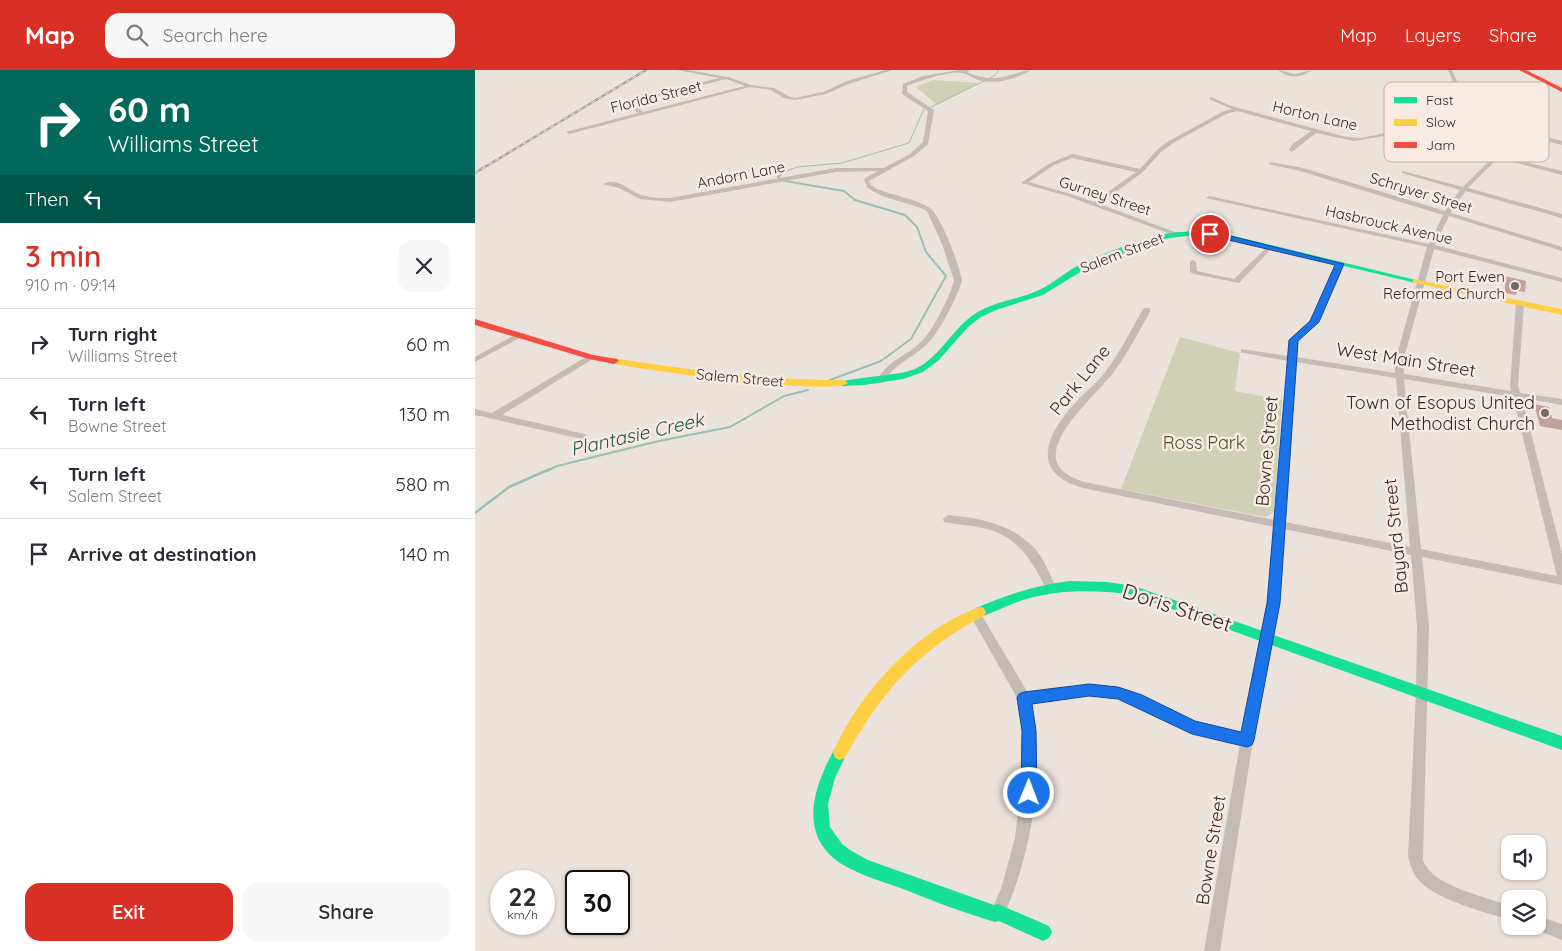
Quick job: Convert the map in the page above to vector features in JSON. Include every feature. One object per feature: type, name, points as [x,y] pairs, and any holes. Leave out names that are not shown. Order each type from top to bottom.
[{"type":"main road","points":[[1522,70],[1546,82]]},
{"type":"main road","points":[[1549,84],[1562,90]]},
{"type":"main road","name":"Salem Street","points":[[475,322],[592,357],[699,375],[815,385],[881,380],[903,376],[924,367],[935,359],[965,325],[986,310],[1040,293],[1087,264],[1162,237],[1176,234],[1216,234],[1340,264],[1562,312]]},
{"type":"main road","name":"Doris Street","points":[[1043,932],[999,912],[995,914],[957,903],[862,865],[829,843],[821,828],[823,789],[826,777],[846,740],[872,702],[916,652],[938,635],[975,614],[1051,587],[1094,585],[1130,589],[1562,742]]},
{"type":"street","points":[[679,70],[728,78],[750,86],[772,89],[789,98],[799,99],[819,95],[849,82],[891,70]]},
{"type":"street","points":[[881,380],[883,374],[891,366],[926,341],[957,288],[958,282],[958,274],[931,211],[919,204],[884,194],[867,185],[866,180],[923,146],[928,137],[931,110],[905,93],[905,85],[925,77],[966,71],[977,78],[987,81],[1003,79],[1029,70]]},
{"type":"street","points":[[1280,70],[1299,76],[1311,70]]},
{"type":"street","points":[[1450,70],[1455,82]]},
{"type":"street","points":[[642,113],[628,103],[728,78]]},
{"type":"street","name":"Florida Street","points":[[569,132],[750,86]]},
{"type":"street","name":"Horton Lane","points":[[1211,98],[1239,110],[1355,140],[1384,133]]},
{"type":"street","points":[[1094,205],[1141,171],[1159,151],[1171,142],[1224,113],[1239,110]]},
{"type":"street","points":[[1292,150],[1295,145],[1315,131]]},
{"type":"street","points":[[1549,140],[1562,143]]},
{"type":"street","name":"Gurney Street","points":[[1141,171],[1070,156],[1052,164],[1024,183],[1069,195],[1176,234]]},
{"type":"street","name":"Bayard Street","points":[[1491,162],[1454,201],[1431,246],[1399,362],[1423,626],[1415,855],[1417,864],[1426,878],[1447,890],[1501,910]]},
{"type":"street","name":"Horton Lane","points":[[1520,162],[1562,173]]},
{"type":"street","name":"Schryver Street","points":[[1271,164],[1301,169],[1562,249]]},
{"type":"street","name":"Andorn Lane","points":[[606,184],[621,186],[642,198],[671,200],[836,170],[884,170]]},
{"type":"street","points":[[1404,172],[1562,216]]},
{"type":"street","name":"Hasbrouck Avenue","points":[[1209,198],[1431,246],[1562,280]]},
{"type":"street","points":[[1193,262],[1194,272],[1236,281],[1270,246]]},
{"type":"street","name":"Bowne Street","points":[[1212,951],[1247,740],[1273,603],[1294,340],[1314,322],[1340,264]]},
{"type":"street","points":[[1520,304],[1514,372],[1516,394],[1562,574]]},
{"type":"street","name":"Park Lane","points":[[1147,310],[1117,361],[1102,381],[1077,406],[1062,427],[1052,460],[1060,472],[1074,482],[1083,485],[1278,524]]},
{"type":"street","points":[[475,360],[521,335]]},
{"type":"street","name":"West Main Street","points":[[1244,352],[1562,402]]},
{"type":"street","points":[[492,417],[592,357]]},
{"type":"street","points":[[475,412],[581,436]]},
{"type":"street","points":[[948,519],[990,524],[1013,536],[1033,554],[1051,587]]},
{"type":"street","points":[[1278,524],[1562,581]]},
{"type":"street","points":[[975,614],[1024,698],[1029,731],[1029,793],[1017,861],[1007,895],[999,912]]},
{"type":"street","points":[[1024,698],[1089,690],[1118,693],[1137,700],[1192,727],[1247,740]]},
{"type":"street","points":[[1546,926],[1562,932]]},
{"type":"green space","points":[[933,80],[978,83],[937,105],[916,87]]},
{"type":"green space","name":"Ross Park","points":[[1180,337],[1240,353],[1235,391],[1282,400],[1274,512],[1266,517],[1121,489]]},
{"type":"building","name":"Port Ewen Reformed Church","points":[[1500,275],[1526,281],[1525,292],[1517,291],[1516,295],[1505,293],[1505,284],[1499,282]]},
{"type":"building","name":"Town of Esopus United Methodist Church","points":[[1534,404],[1549,407],[1552,418],[1562,420],[1562,430],[1540,426]]},
{"type":"waterway","name":"Plantasie Creek","points":[[931,107],[994,76],[999,70]]},
{"type":"waterway","name":"Plantasie Creek","points":[[784,172],[797,167],[842,163],[909,143],[924,109]]},
{"type":"waterway","name":"Plantasie Creek","points":[[780,179],[778,177],[784,172]]},
{"type":"waterway","name":"Plantasie Creek","points":[[785,181],[844,191],[855,200],[905,215],[917,227],[926,252],[946,276],[911,339],[881,361],[830,380]]},
{"type":"waterway","name":"Plantasie Creek","points":[[547,471],[557,466],[659,441],[730,427],[784,396],[808,390]]},
{"type":"waterway","name":"Plantasie Creek","points":[[475,513],[509,487],[550,469]]},
{"type":"railway","points":[[475,173],[646,70]]},
{"type":"traffic: fast","points":[[843,383],[903,376],[920,370],[935,359],[965,325],[978,315],[993,308],[1040,293],[1087,264],[1162,237],[1194,233],[1234,238],[1416,281]]},
{"type":"traffic: fast","points":[[980,612],[1019,596],[1053,588],[1087,586],[1130,589],[1562,743]]},
{"type":"traffic: fast","points":[[840,753],[825,786],[820,813],[824,832],[840,853],[870,869],[970,906],[995,914],[998,912],[1043,932]]},
{"type":"traffic: slow","points":[[1416,281],[1562,312]]},
{"type":"traffic: slow","points":[[614,361],[700,374],[757,380],[843,383]]},
{"type":"traffic: slow","points":[[840,753],[866,709],[898,670],[936,637],[957,623],[980,612]]},
{"type":"traffic: jam","points":[[1522,70],[1546,82]]},
{"type":"traffic: jam","points":[[1549,84],[1562,90]]},
{"type":"traffic: jam","points":[[475,322],[592,357],[614,361]]},
{"type":"place","name":"Port Ewen Reformed Church","points":[[1515,286]]},
{"type":"place","name":"Town of Esopus United Methodist Church","points":[[1545,413]]},
{"type":"route","points":[[1029,793],[1029,731],[1024,698],[1103,690],[1137,700],[1192,727],[1247,740],[1273,603],[1294,340],[1297,335],[1314,322],[1323,306],[1340,264],[1210,234]]}]
